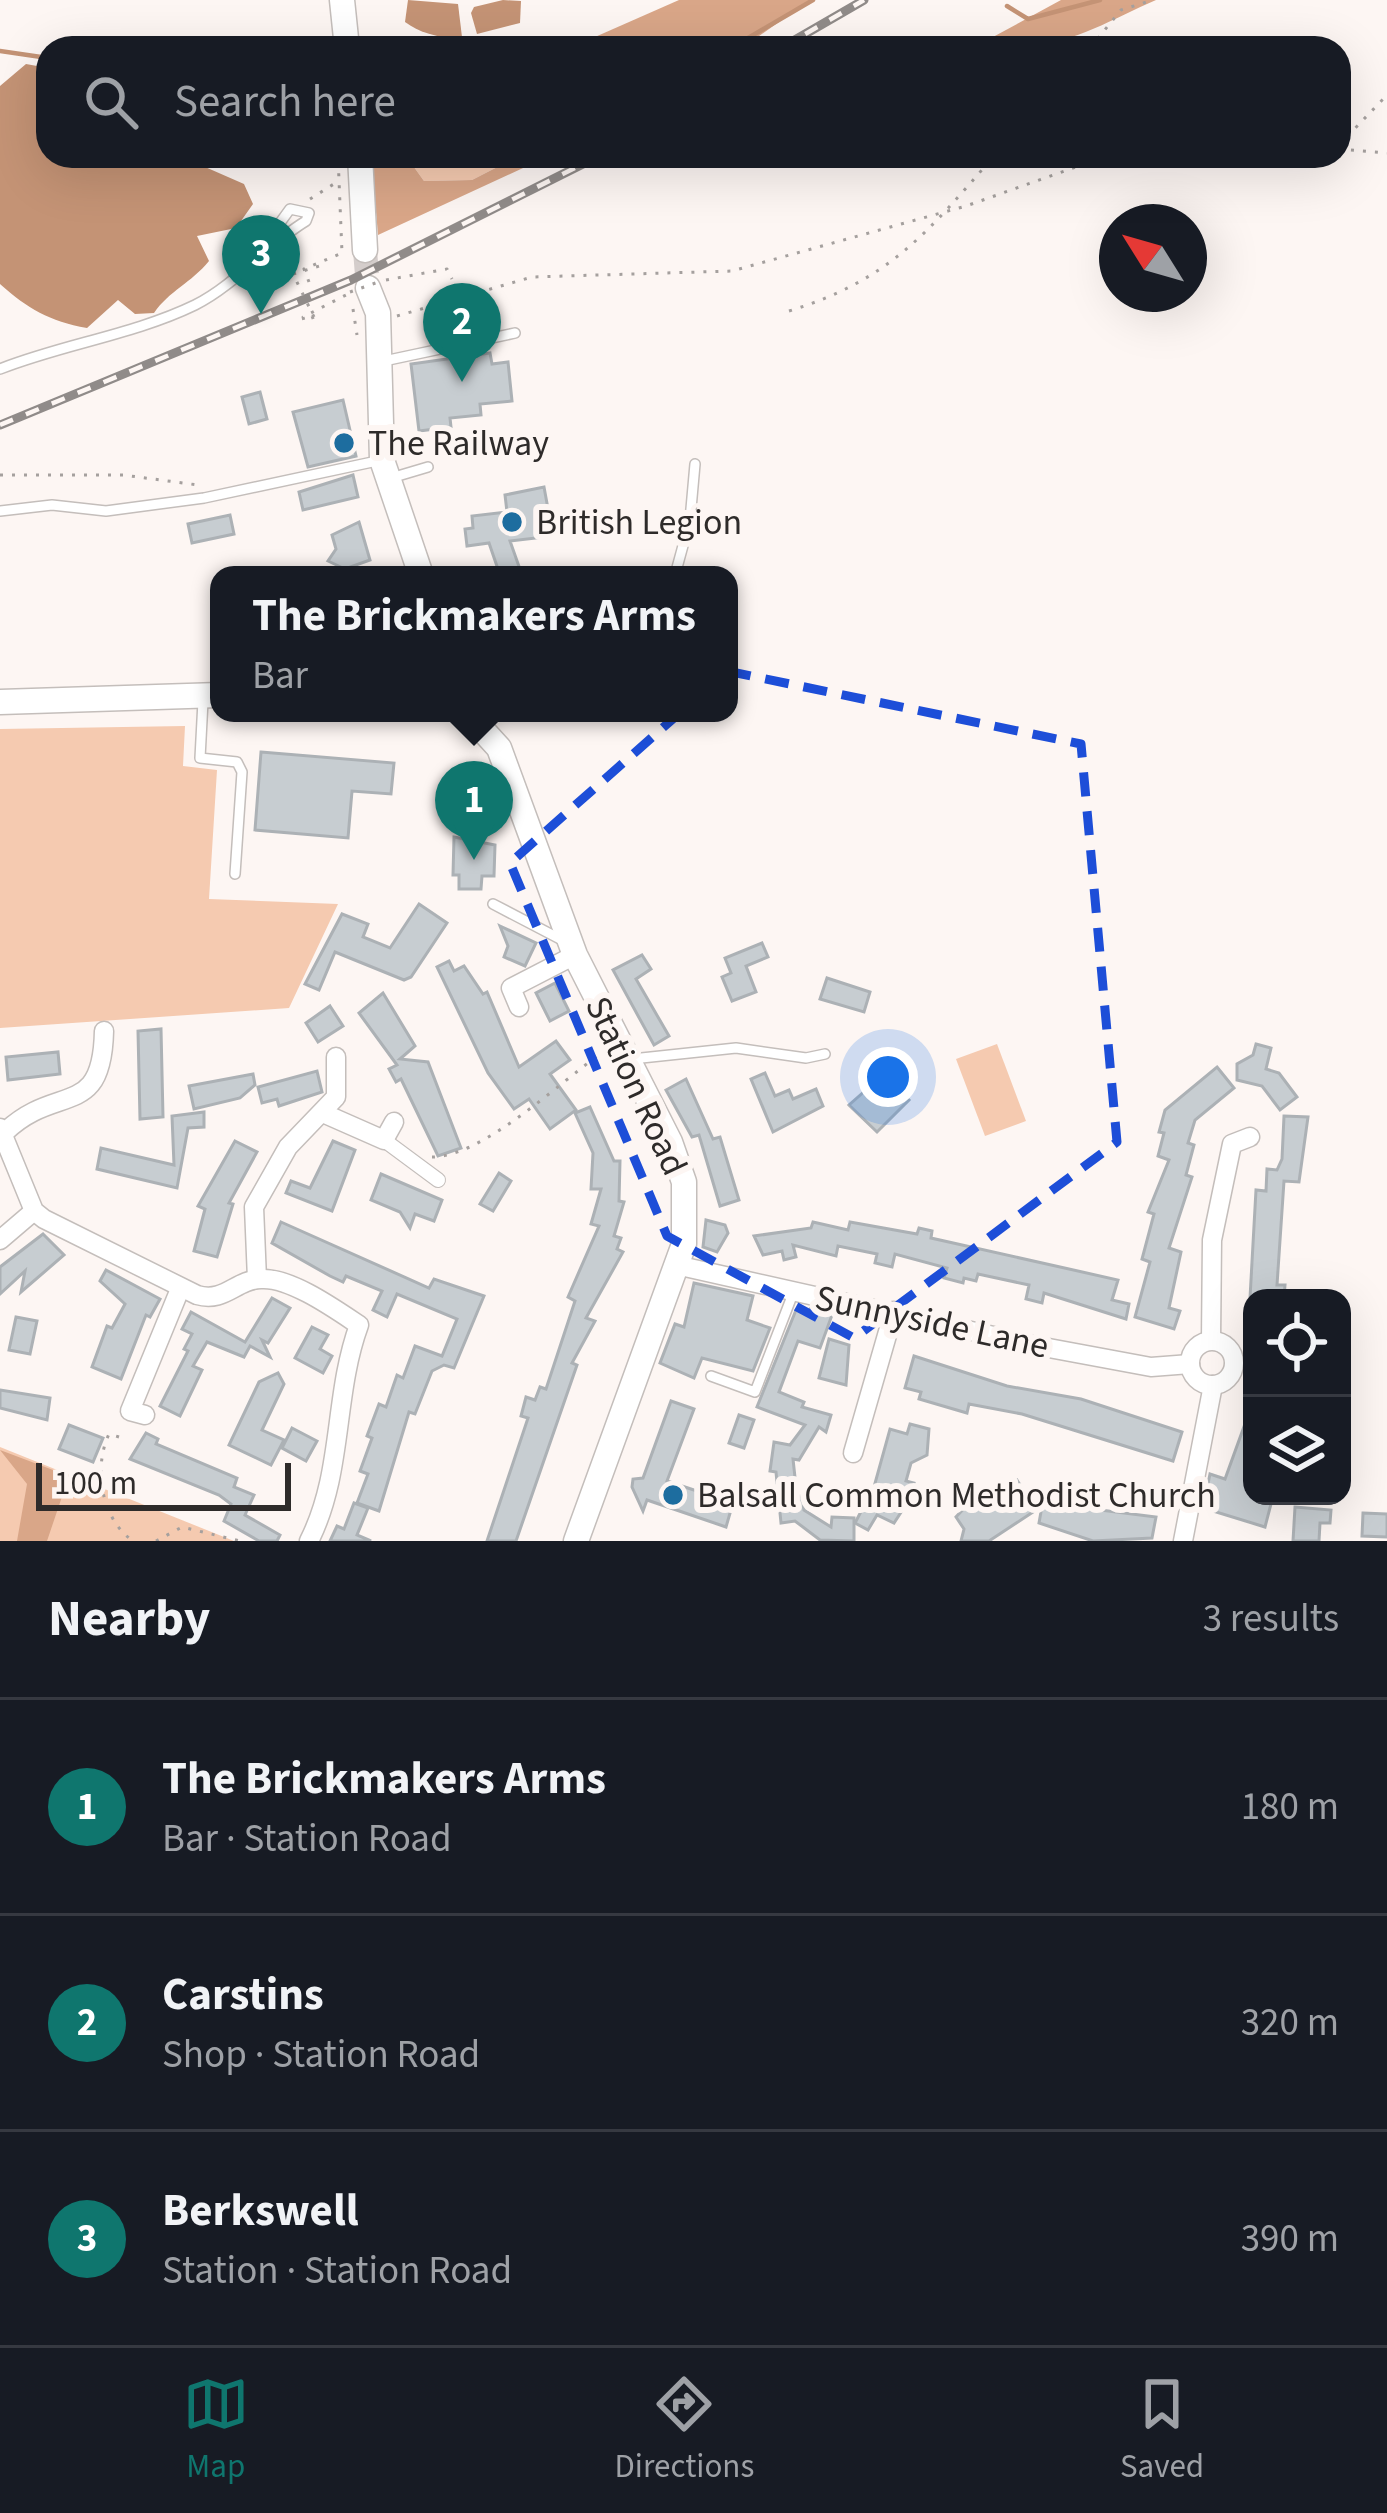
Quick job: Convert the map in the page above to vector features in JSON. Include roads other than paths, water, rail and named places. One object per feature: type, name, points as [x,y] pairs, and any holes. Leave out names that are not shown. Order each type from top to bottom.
[{"type":"street","points":[[343,0],[346,36]]},
{"type":"street","points":[[361,168],[365,250]]},
{"type":"street","points":[[359,290],[378,313],[369,355],[384,470],[409,562]]},
{"type":"street","points":[[0,702],[210,695]]},
{"type":"street","name":"Station Road","points":[[475,722],[500,748],[573,950],[684,1182],[686,1226],[676,1265],[576,1541]]},
{"type":"street","points":[[512,991],[573,950]]},
{"type":"street","points":[[104,1031],[100,1077],[89,1090],[33,1107],[3,1130],[34,1210],[180,1288],[222,1297],[257,1279],[290,1288],[359,1325],[344,1365],[336,1465],[309,1541]]},
{"type":"street","points":[[257,1279],[254,1207],[288,1147],[325,1114],[336,1097],[336,1057]]},
{"type":"street","points":[[325,1114],[389,1146],[438,1180]]},
{"type":"street","points":[[389,1146],[394,1122]]},
{"type":"street","points":[[1211,1340],[1212,1240],[1233,1137]]},
{"type":"street","points":[[0,1240],[34,1210]]},
{"type":"street","name":"Sunnyside Lane","points":[[676,1265],[1151,1367],[1190,1364]]},
{"type":"street","points":[[145,1415],[130,1411],[180,1288]]},
{"type":"street","points":[[853,1453],[894,1311]]},
{"type":"street","points":[[1211,1340],[1230,1348],[1235,1361],[1232,1375],[1213,1385],[1200,1382],[1190,1364],[1198,1345],[1211,1340]]},
{"type":"street","points":[[1184,1541],[1213,1385]]},
{"type":"lane","points":[[0,369],[194,305],[248,267],[280,236],[306,221],[309,213],[290,208],[248,267]]},
{"type":"lane","points":[[369,355],[514,333]]},
{"type":"lane","points":[[678,566],[691,520],[695,464]]},
{"type":"lane","points":[[0,511],[52,505],[106,511],[428,467]]},
{"type":"lane","points":[[210,701],[200,758],[237,762],[242,772],[235,874]]},
{"type":"lane","points":[[493,904],[573,950]]},
{"type":"lane","points":[[622,1050],[736,1048],[806,1058],[825,1054]]},
{"type":"lane","points":[[712,1376],[755,1392],[794,1292]]},
{"type":"waterway","points":[[752,36],[813,0]]},
{"type":"waterway","points":[[1007,6],[1028,19],[1100,0]]},
{"type":"waterway","points":[[0,51],[36,56]]},
{"type":"tunnel","points":[[365,250],[368,288]]},
{"type":"railway","points":[[802,36],[864,0]]},
{"type":"railway","points":[[0,425],[351,280],[575,168]]},
{"type":"place","name":"Berkswell","points":[[261,314]]},
{"type":"place","name":"Carstins","points":[[462,382]]},
{"type":"place","name":"The Railway","points":[[344,443]]},
{"type":"place","name":"British Legion","points":[[512,522]]},
{"type":"place","name":"The Brickmakers Arms","points":[[474,860]]},
{"type":"place","name":"Balsall Common Methodist Church","points":[[673,1495]]}]
